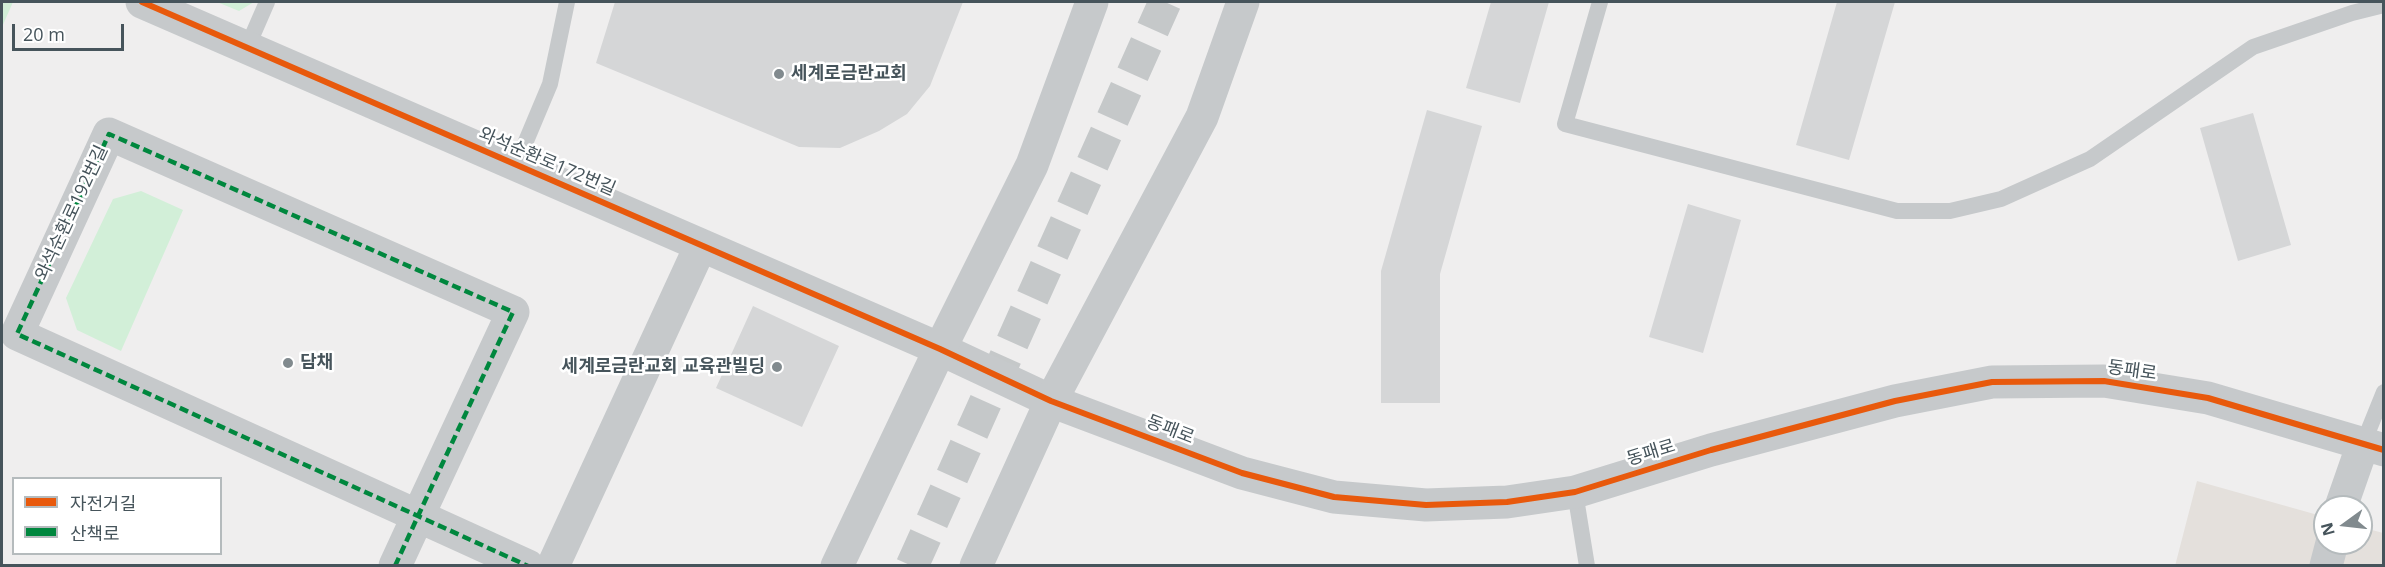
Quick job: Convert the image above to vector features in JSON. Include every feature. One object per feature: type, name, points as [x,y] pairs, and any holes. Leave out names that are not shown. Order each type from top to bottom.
[{"type":"street","name":"와석순환로172번길","points":[[142,2],[940,349]]},
{"type":"street","points":[[837,566],[940,349],[1032,165],[1092,2]]},
{"type":"street","points":[[976,566],[1051,401],[1202,117],[1243,2]]},
{"type":"street","name":"와석순환로192번길","points":[[395,566],[418,516],[513,312],[109,134],[16,334],[418,516],[528,566]]},
{"type":"street","points":[[553,566],[701,245]]},
{"type":"street","name":"동패로","points":[[940,349],[1051,401],[1242,473],[1334,497],[1426,505],[1507,502],[1575,492],[1711,450],[1872,407],[1992,382],[2104,381],[2185,394],[2208,398],[2373,447]]},
{"type":"street","points":[[2347,495],[2373,447]]},
{"type":"lane","points":[[247,48],[267,2]]},
{"type":"lane","points":[[516,165],[550,84],[567,2]]},
{"type":"lane","points":[[1600,2],[1565,124],[1897,211],[1950,211],[2001,199],[2090,159],[2253,47],[2352,13],[2384,5]]},
{"type":"lane","points":[[2373,447],[2384,392]]},
{"type":"lane","points":[[1575,492],[1587,566]]},
{"type":"shaded area","points":[[2197,481],[2313,514],[2313,555],[2373,555],[2373,530],[2383,533],[2383,565],[2175,566]]},
{"type":"green space","points":[[2,2],[13,2],[2,27]]},
{"type":"green space","points":[[217,2],[254,2],[239,11]]},
{"type":"green space","points":[[141,191],[183,210],[121,351],[77,330],[66,298],[113,199]]},
{"type":"building","name":"세계로금란교회","points":[[615,2],[963,2],[930,86],[907,114],[879,131],[840,148],[799,147],[596,63]]},
{"type":"building","points":[[1491,2],[1549,2],[1520,103],[1466,88]]},
{"type":"building","points":[[1837,2],[1895,2],[1849,160],[1796,145]]},
{"type":"building","points":[[1427,110],[1482,126],[1440,274],[1440,403],[1381,403],[1381,271]]},
{"type":"building","points":[[2253,113],[2291,245],[2238,261],[2200,128]]},
{"type":"building","points":[[1688,204],[1741,220],[1703,353],[1649,337]]},
{"type":"building","name":"세계로금란교회 교육관빌딩","points":[[753,306],[839,346],[802,427],[716,388]]},
{"type":"tunnel","points":[[912,566],[1165,2]]},
{"type":"marked path","points":[[395,566],[418,516],[513,312],[109,134],[17,334],[418,516],[528,566]]},
{"type":"cycle path","points":[[142,2],[940,349],[1051,401],[1242,473],[1334,497],[1426,505],[1507,502],[1575,492],[1711,450],[1895,401],[1992,382],[2104,381],[2208,398],[2384,450]]},
{"type":"place","name":"세계로금란교회","points":[[779,74]]},
{"type":"place","name":"담채","points":[[288,363]]},
{"type":"place","name":"세계로금란교회 교육관빌딩","points":[[777,367]]}]
